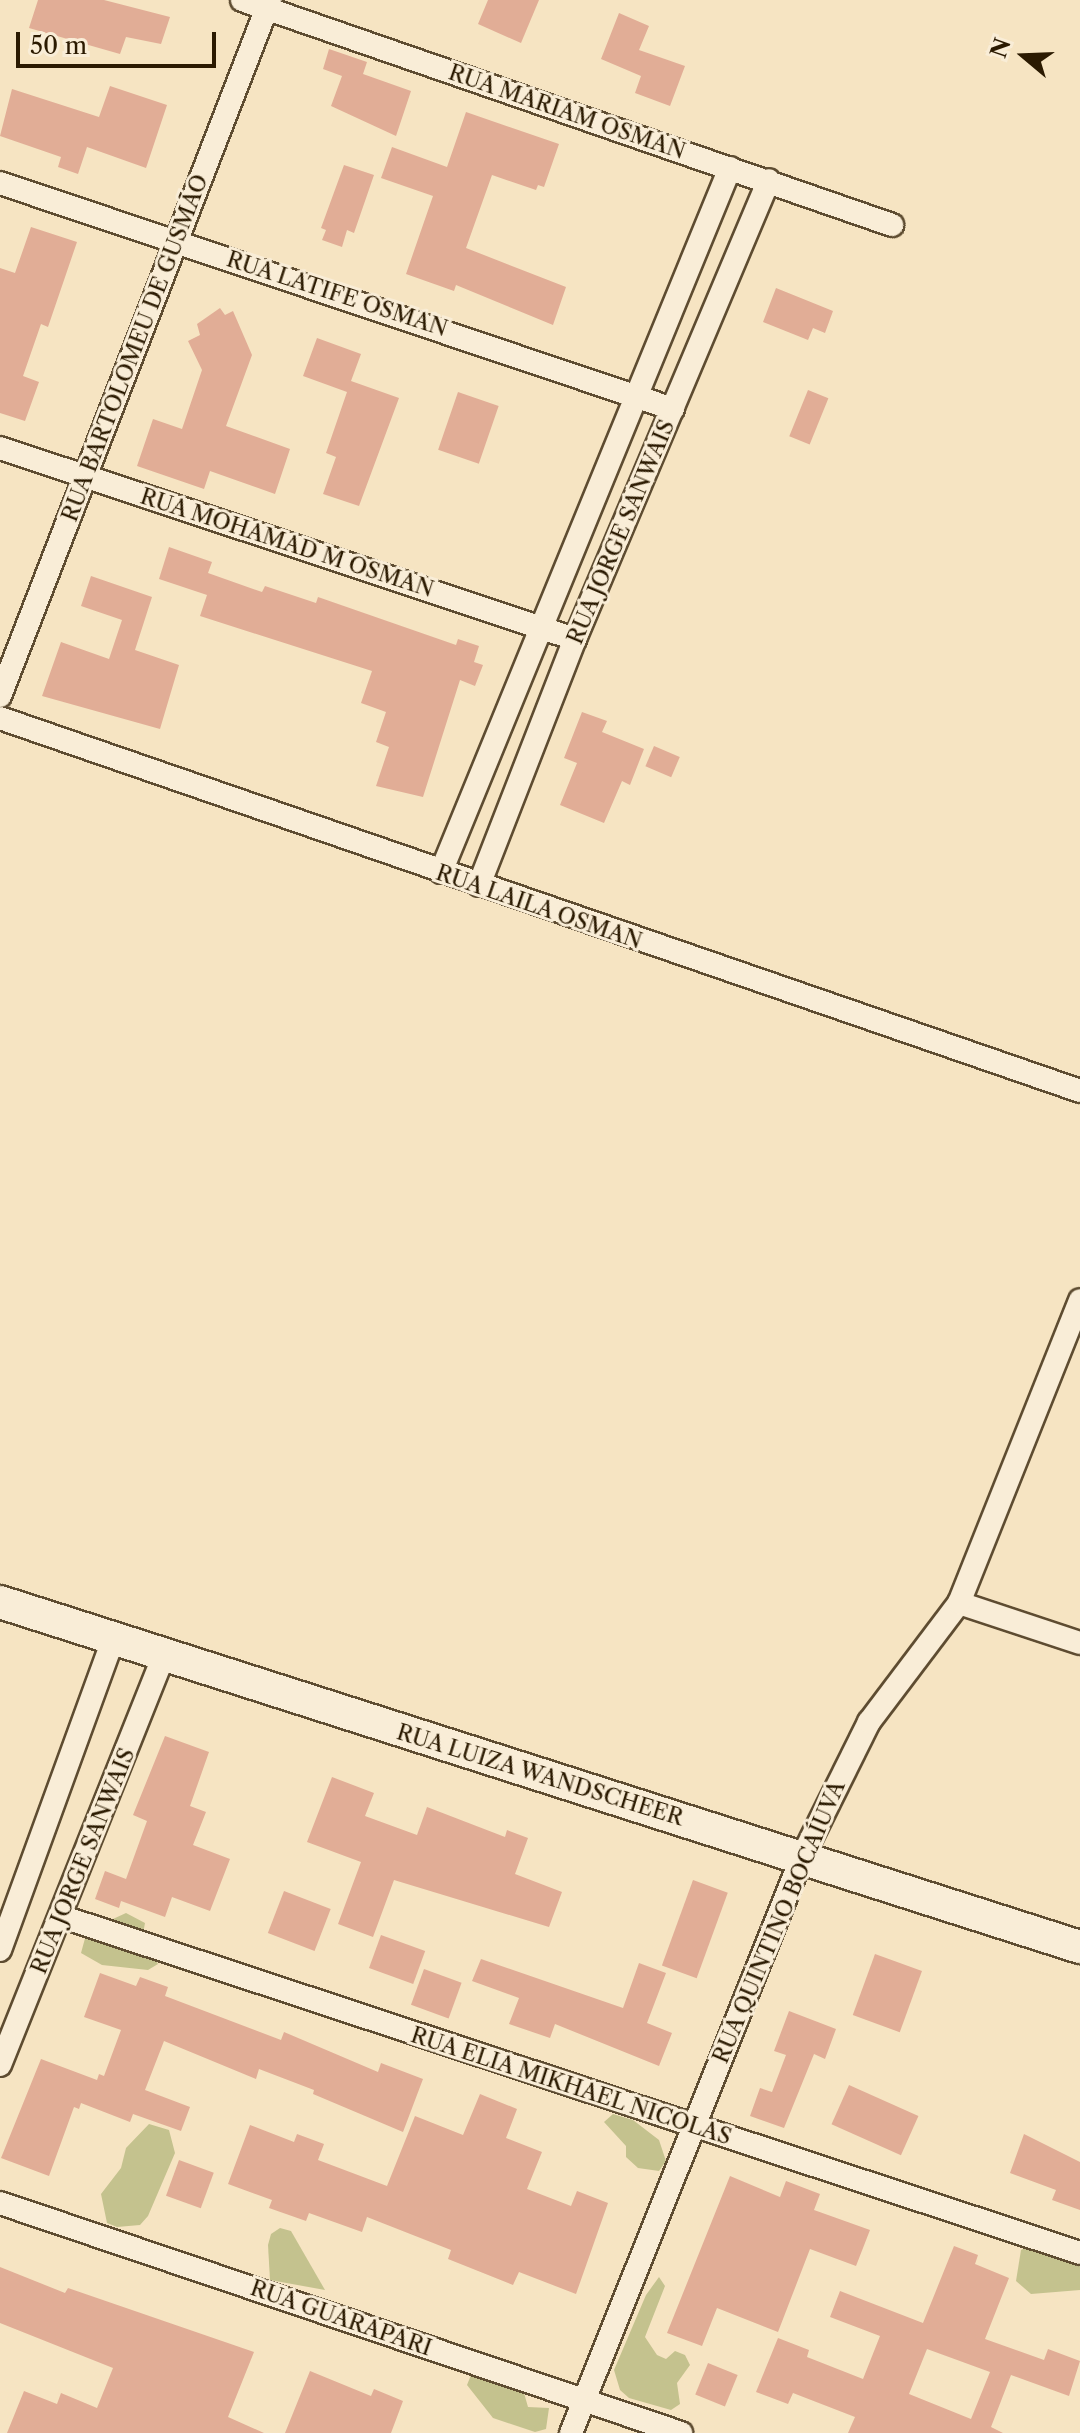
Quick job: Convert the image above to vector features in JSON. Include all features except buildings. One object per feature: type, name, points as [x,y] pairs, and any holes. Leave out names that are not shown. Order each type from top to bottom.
[{"type":"main road","name":"RUA LUIZA WANDSCHEER","points":[[0,1602],[1080,1947]]},
{"type":"street","name":"RUA MARIAM OSMAN","points":[[242,0],[269,4],[892,225]]},
{"type":"street","name":"RUA BARTOLOMEU DE GUSMÃO","points":[[0,696],[269,4]]},
{"type":"street","name":"RUA JORGE SANWAIS","points":[[441,872],[540,626],[640,395],[730,168]]},
{"type":"street","name":"RUA JORGE SANWAIS","points":[[479,885],[575,639],[769,180]]},
{"type":"street","name":"RUA LATIFE OSMAN","points":[[0,183],[640,395],[673,409]]},
{"type":"street","name":"RUA MOHAMAD M OSMAN","points":[[0,448],[575,639]]},
{"type":"street","name":"RUA LAILA OSMAN","points":[[0,718],[1080,1091]]},
{"type":"street","name":"RUA QUINTINO BOCAÍUVA","points":[[571,2433],[802,1857],[869,1722],[959,1603],[1080,1300]]},
{"type":"street","points":[[959,1603],[1080,1643]]},
{"type":"street","name":"RUA JORGE SANWAIS","points":[[0,1950],[113,1640]]},
{"type":"street","name":"RUA JORGE SANWAIS","points":[[0,2065],[63,1917],[164,1656]]},
{"type":"street","name":"RUA ELIA MIKHAEL NICOLAS","points":[[63,1917],[1080,2253]]},
{"type":"street","name":"RUA GUARAPARI","points":[[0,2203],[681,2433]]},
{"type":"shaded area","points":[[126,1913],[145,1923],[143,1934],[158,1964],[148,1970],[102,1965],[81,1953],[87,1931]]},
{"type":"shaded area","points":[[613,2114],[633,2120],[659,2140],[666,2161],[659,2171],[638,2168],[626,2157],[626,2146],[604,2122]]},
{"type":"shaded area","points":[[149,2124],[169,2130],[175,2153],[148,2216],[140,2225],[117,2227],[107,2223],[101,2194],[121,2168],[126,2148]]},
{"type":"shaded area","points":[[280,2228],[291,2231],[325,2290],[270,2280],[268,2245],[271,2234]]},
{"type":"shaded area","points":[[1032,2244],[1080,2258],[1080,2290],[1031,2294],[1016,2281],[1021,2250]]},
{"type":"shaded area","points":[[659,2277],[665,2286],[645,2337],[657,2355],[666,2359],[675,2351],[685,2355],[690,2365],[677,2383],[680,2404],[671,2410],[629,2398],[620,2390],[614,2370],[646,2295]]},
{"type":"shaded area","points":[[482,2371],[522,2386],[528,2407],[549,2408],[546,2429],[535,2432],[493,2418],[467,2385],[471,2375]]}]
